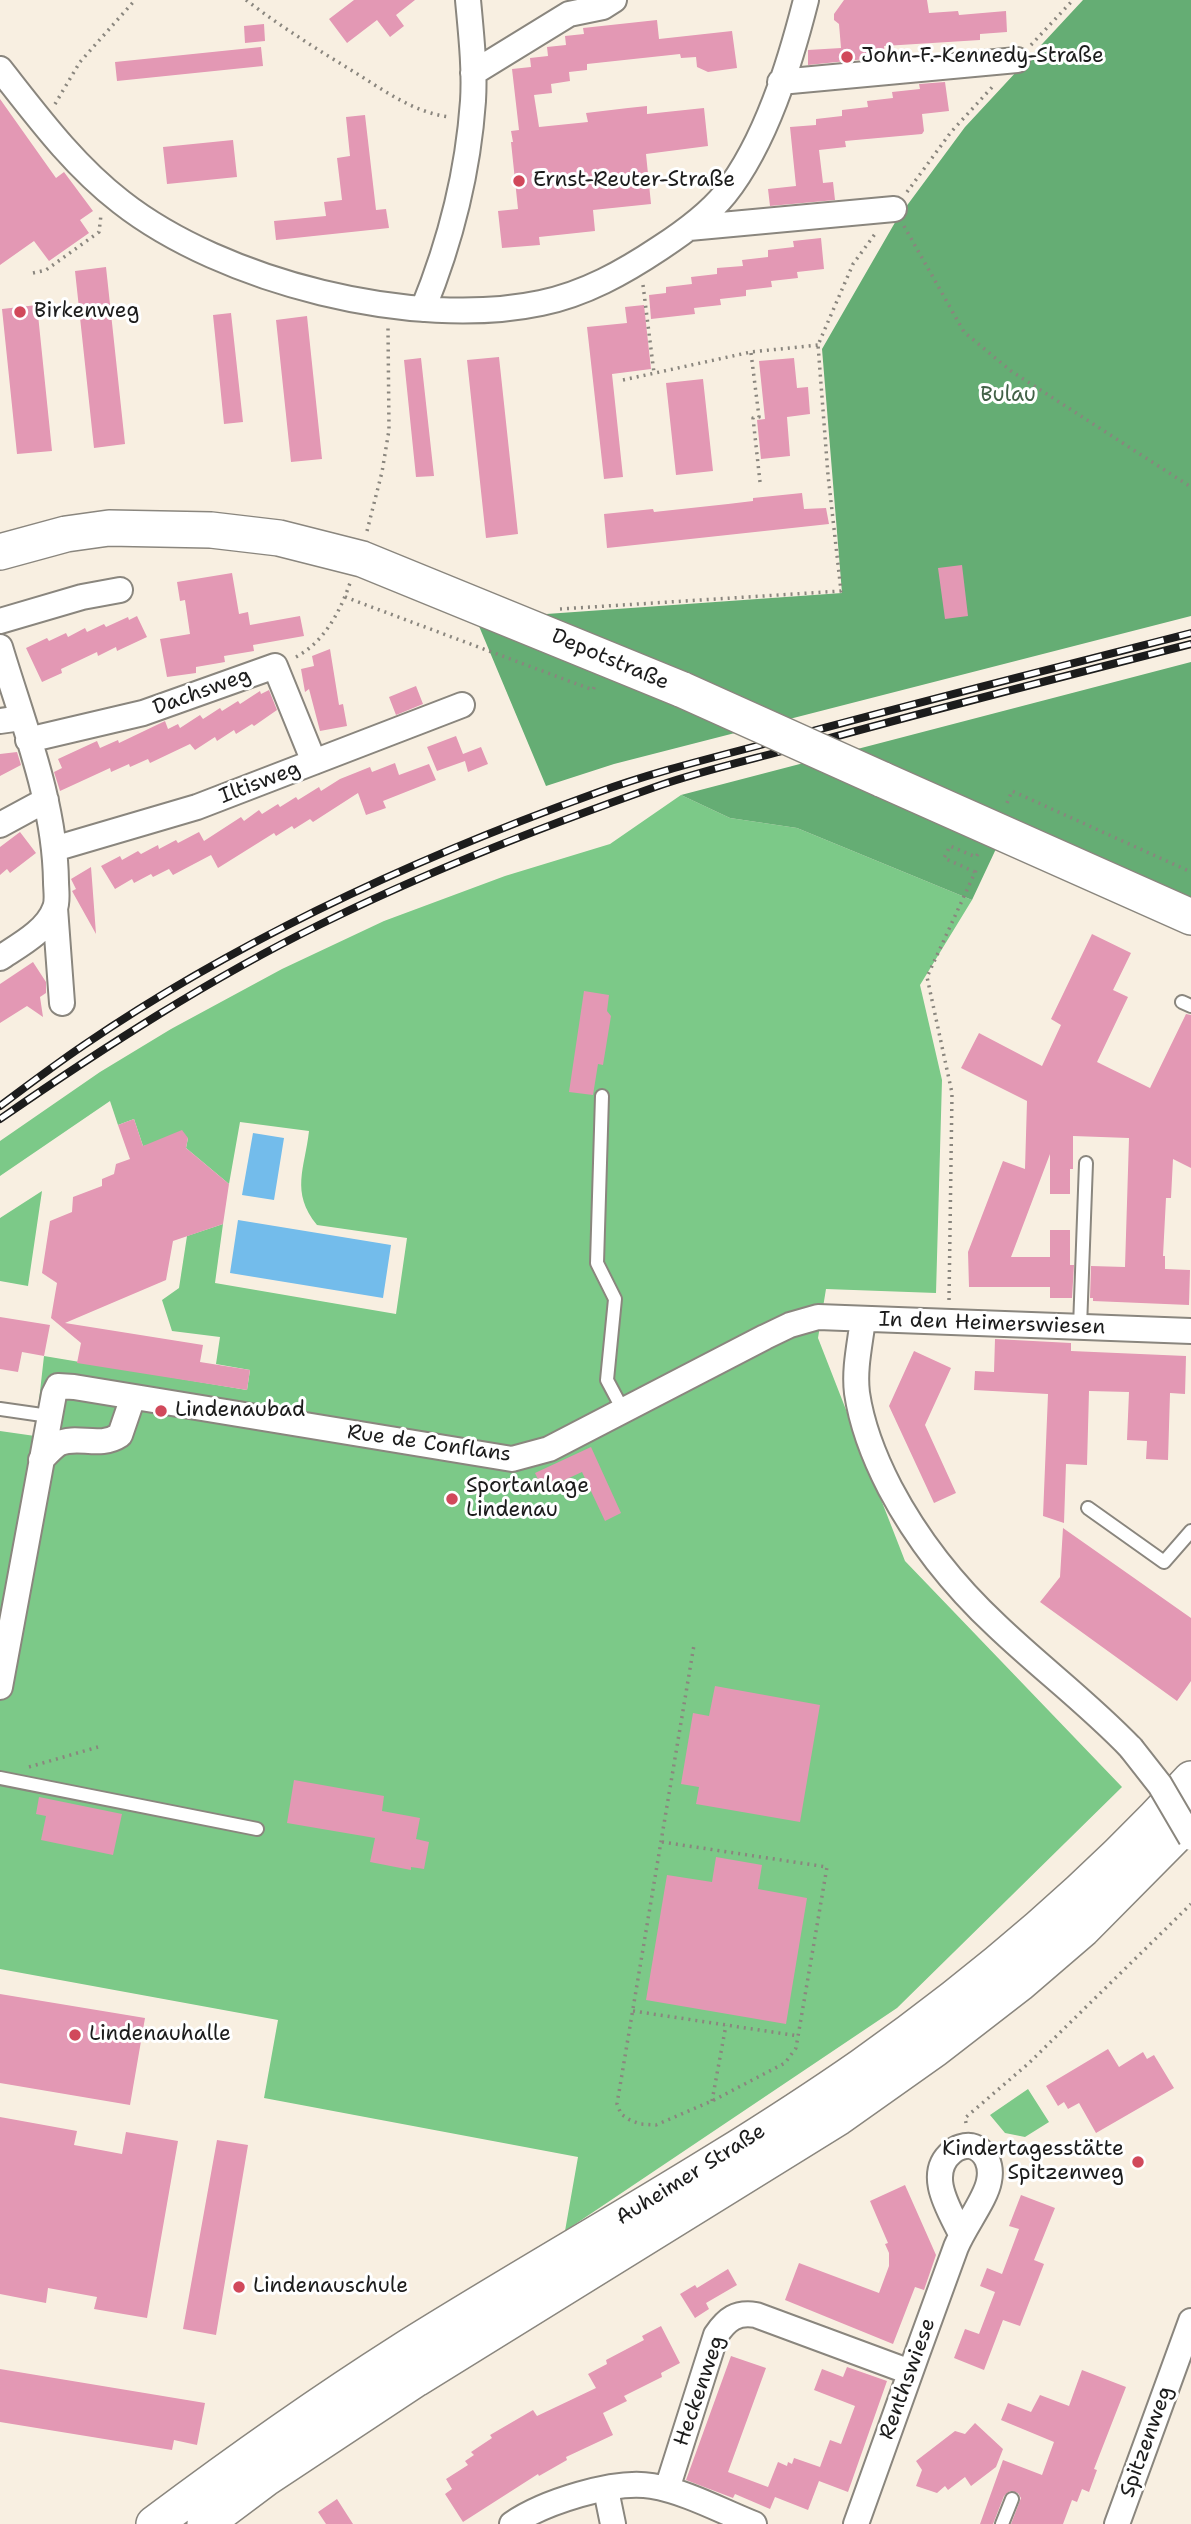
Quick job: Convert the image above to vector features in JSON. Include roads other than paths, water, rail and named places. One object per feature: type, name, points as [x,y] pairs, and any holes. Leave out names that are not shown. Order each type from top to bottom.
[{"type":"main road","name":"Depotstraße","points":[[0,552],[66,534],[109,528],[211,530],[279,538],[362,559],[683,690],[1191,917]]},
{"type":"main road","name":"Auheimer Straße","points":[[154,2524],[245,2457],[400,2353],[786,2116],[862,2065],[982,1975],[1060,1910],[1191,1779]]},
{"type":"main road","name":"Auheimer Straße","points":[[205,2524],[276,2472],[416,2379],[839,2117],[935,2049],[1019,1984],[1083,1929],[1191,1819]]},
{"type":"street","points":[[423,309],[437,274],[458,202],[471,119],[473,73],[468,0]]},
{"type":"street","points":[[473,73],[569,14],[603,7],[614,0]]},
{"type":"street","points":[[0,69],[43,124],[121,203],[203,251],[256,274],[334,295],[423,309],[490,311],[544,302],[593,286],[640,261],[689,228],[724,195],[739,173],[769,113],[806,0]]},
{"type":"street","points":[[780,82],[1017,60]]},
{"type":"street","points":[[689,228],[894,209]]},
{"type":"street","points":[[0,621],[82,597],[120,590]]},
{"type":"street","points":[[0,647],[17,726],[46,800],[54,849],[62,1003]]},
{"type":"street","name":"Dachsweg","points":[[17,726],[143,713],[275,666],[313,762]]},
{"type":"street","name":"Iltisweg","points":[[54,849],[197,807],[463,705]]},
{"type":"street","points":[[0,825],[46,800]]},
{"type":"street","points":[[0,958],[42,928],[55,908]]},
{"type":"street","name":"Rue de Conflans","points":[[0,1687],[49,1416],[55,1389],[63,1385],[512,1459],[549,1448],[790,1325],[818,1317],[863,1319]]},
{"type":"street","name":"In den Heimerswiesen","points":[[1191,1331],[863,1319],[857,1373],[861,1414],[867,1437],[882,1473],[918,1536],[943,1570],[997,1626],[1108,1724],[1131,1748],[1160,1785],[1191,1839]]},
{"type":"street","points":[[41,1460],[64,1442],[107,1442],[120,1436],[133,1396]]},
{"type":"street","name":"Renthswiese","points":[[856,2524],[961,2234],[989,2185],[988,2160],[971,2146],[956,2148],[947,2156],[941,2173],[941,2193],[961,2234]]},
{"type":"street","name":"Heckenweg","points":[[667,2489],[716,2335],[724,2323],[734,2316],[756,2315],[910,2372]]},
{"type":"street","name":"Spitzenweg","points":[[1117,2524],[1191,2321]]},
{"type":"street","points":[[512,2524],[546,2505],[635,2484],[667,2489],[754,2524]]},
{"type":"street","points":[[606,2490],[613,2524]]},
{"type":"lane","points":[[601,1096],[597,1263],[615,1299],[607,1380],[623,1410]]},
{"type":"lane","points":[[1080,1327],[1086,1163]]},
{"type":"lane","points":[[0,1409],[49,1416]]},
{"type":"lane","points":[[1088,1508],[1164,1562],[1191,1531]]},
{"type":"lane","points":[[0,1778],[257,1829]]},
{"type":"lane","points":[[1002,2524],[1012,2499]]},
{"type":"water","points":[[253,1133],[284,1138],[274,1200],[242,1195]]},
{"type":"water","points":[[238,1220],[391,1245],[383,1298],[230,1273]]},
{"type":"railway","points":[[0,1106],[74,1052],[205,969],[332,903],[463,844],[619,785],[688,764],[1191,633]]},
{"type":"railway","points":[[0,1119],[197,991],[279,945],[404,885],[530,833],[693,775],[1191,644]]},
{"type":"place","name":"John-F.-Kennedy-Straße","points":[[847,57]]},
{"type":"place","name":"Ernst-Reuter-Straße","points":[[519,181]]},
{"type":"place","name":"Birkenweg","points":[[20,312]]},
{"type":"place","name":"Lindenaubad","points":[[161,1411]]},
{"type":"place","name":"Sportanlage Lindenau","points":[[452,1499]]},
{"type":"place","name":"Lindenauhalle","points":[[75,2035]]},
{"type":"place","name":"Kindertagesstätte Spitzenweg","points":[[1138,2162]]},
{"type":"place","name":"Lindenauschule","points":[[239,2287]]},
{"type":"park label","name":"Bulau","points":[[1008,396]]}]
